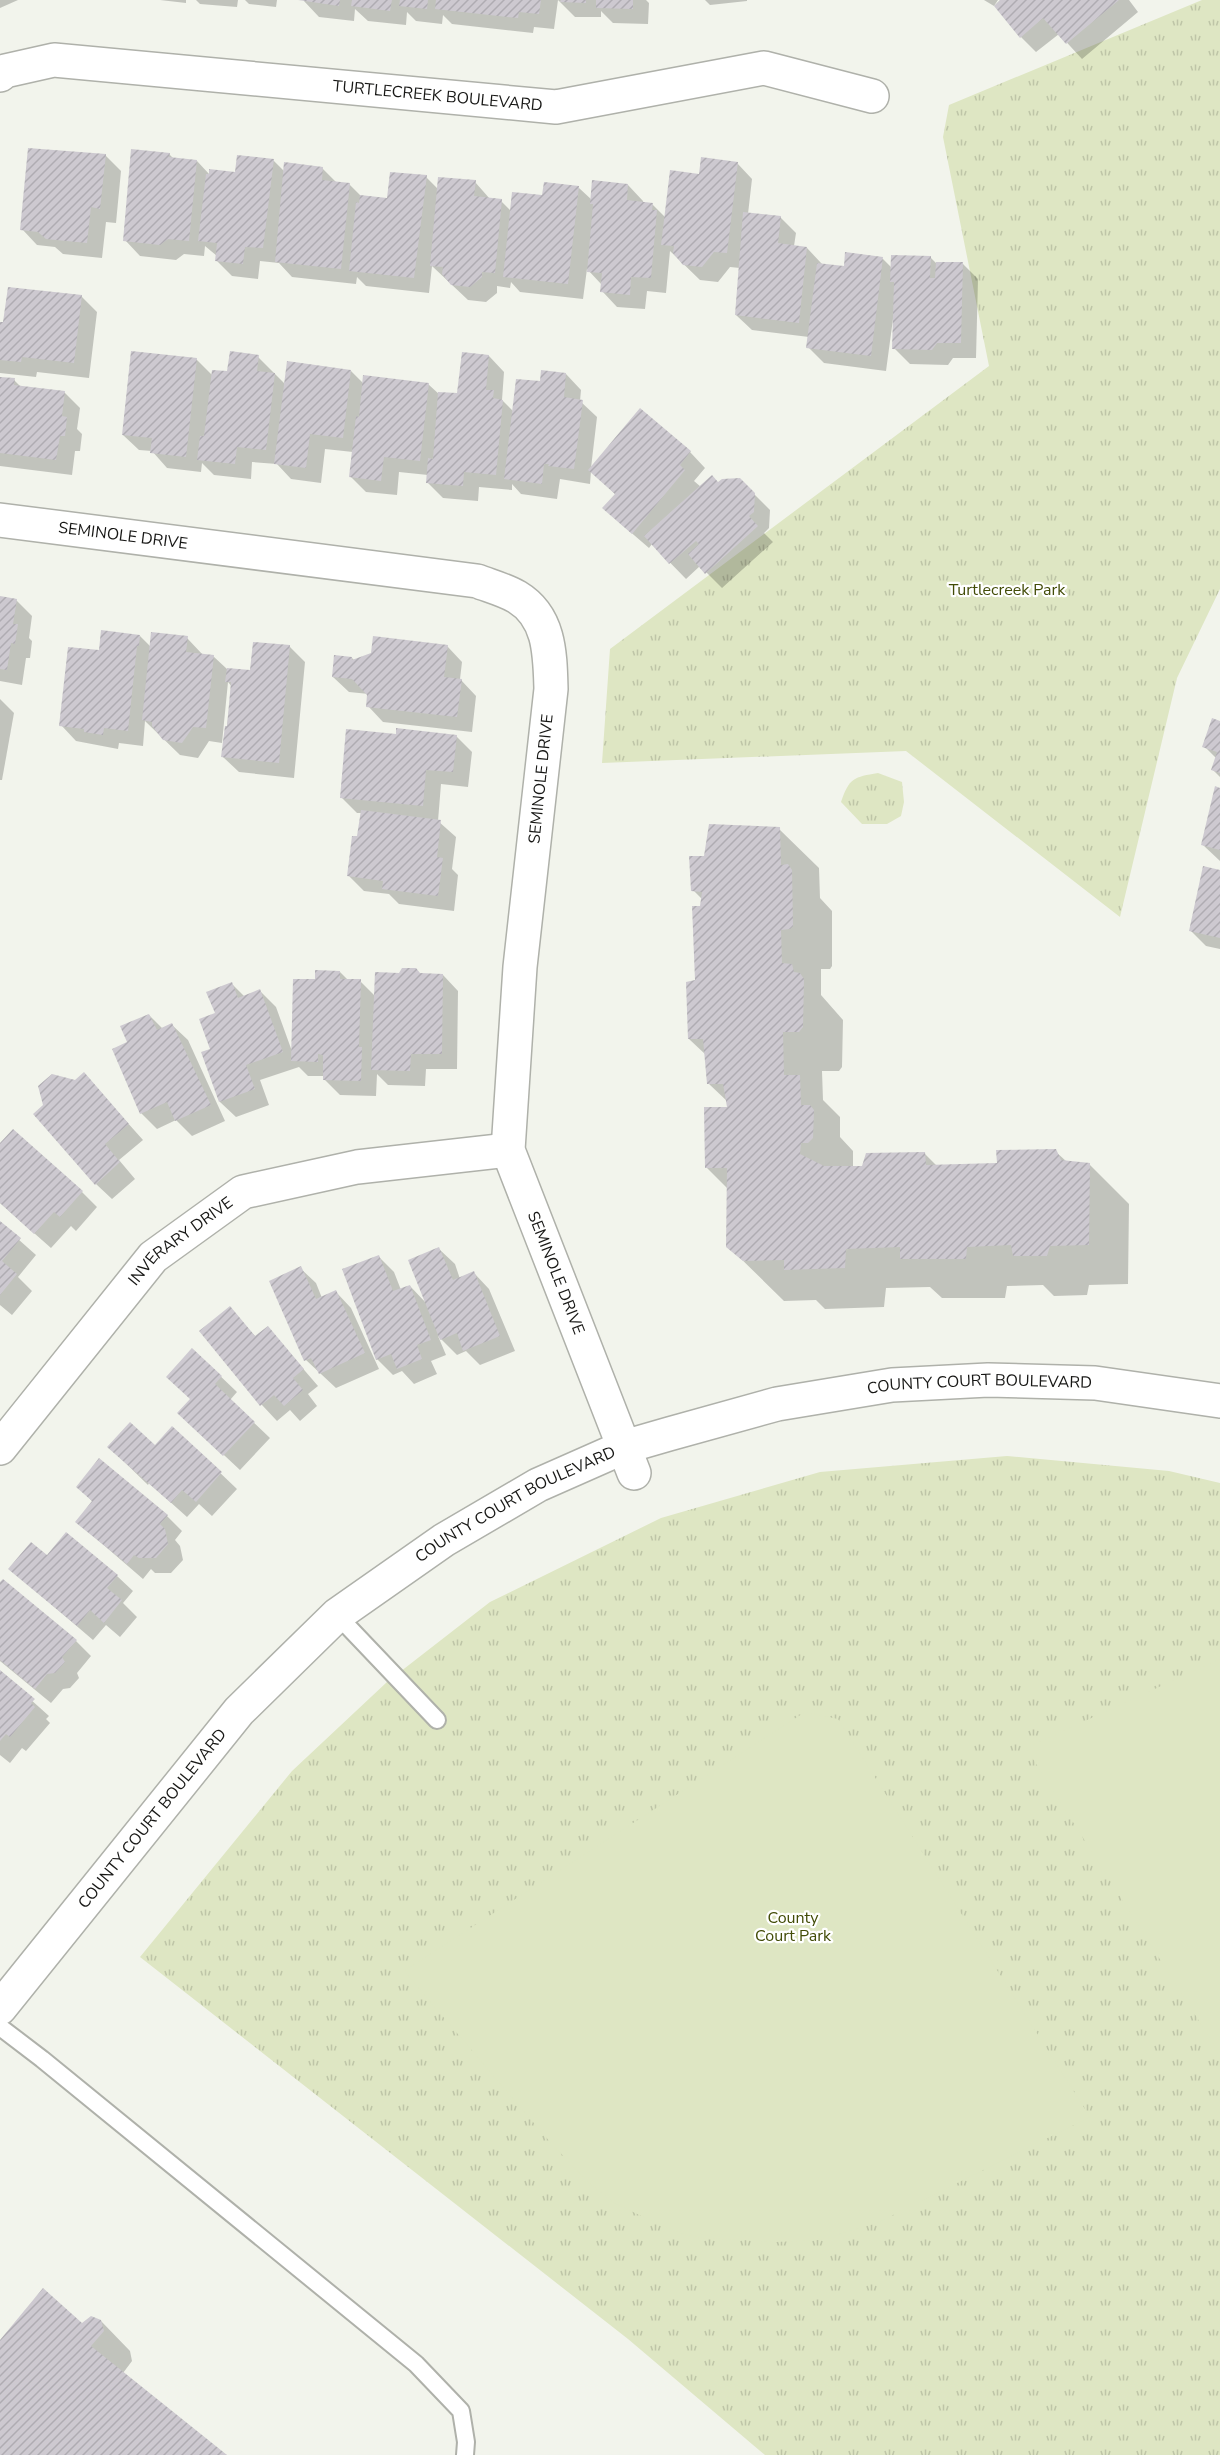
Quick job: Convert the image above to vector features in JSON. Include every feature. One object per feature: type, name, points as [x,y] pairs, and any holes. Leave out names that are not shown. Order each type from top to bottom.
[{"type":"street","name":"TURTLECREEK BOULEVARD","points":[[0,75],[5,71],[54,60],[556,107],[764,68],[872,96]]},
{"type":"street","name":"SEMINOLE DRIVE","points":[[0,520],[477,581],[517,597],[540,618],[550,649],[551,688],[520,967],[508,1150],[629,1460]]},
{"type":"street","name":"INVERARY DRIVE","points":[[0,1448],[153,1257],[243,1192],[357,1167],[508,1150]]},
{"type":"street","name":"COUNTY COURT BOULEVARD","points":[[0,2008],[239,1711],[337,1615],[444,1540],[538,1485],[629,1460],[777,1404],[892,1385],[988,1380],[1095,1383],[1220,1401]]},
{"type":"lane","points":[[337,1615],[437,1720]]},
{"type":"lane","points":[[0,2027],[416,2364],[461,2411],[466,2442],[465,2455]]},
{"type":"green space","name":"Turtlecreek Park","points":[[1202,0],[1220,0],[1220,589],[1177,678],[1120,917],[906,751],[602,763],[610,649],[989,366],[943,137],[949,105]]},
{"type":"green space","points":[[878,773],[902,782],[904,802],[901,816],[887,824],[862,824],[841,802],[850,783],[863,776]]},
{"type":"green space","name":"County Court Park","points":[[1007,1456],[1169,1471],[1220,1483],[1220,2455],[765,2455],[628,2339],[140,1957],[292,1771],[387,1682],[490,1602],[661,1518],[820,1472]]},
{"type":"green space","points":[[1220,1659],[1220,2054],[1026,1748]]},
{"type":"green space","points":[[805,1712],[838,1719],[1090,2117],[877,2223],[819,2240],[776,2242],[703,2238],[680,2233],[614,2203],[588,2182],[551,2143],[404,1971]]},
{"type":"building","points":[[298,0],[340,0],[339,6]]},
{"type":"building","points":[[352,0],[392,0],[390,11],[351,6]]},
{"type":"building","points":[[400,0],[428,0],[427,9],[399,6]]},
{"type":"building","points":[[436,0],[541,0],[539,14],[519,12],[518,18],[435,9]]},
{"type":"building","points":[[561,0],[586,0],[586,3],[560,2]]},
{"type":"building","points":[[596,0],[633,0],[633,9],[596,8]]},
{"type":"building","points":[[1000,0],[1119,0],[1066,44],[1043,18],[1020,38],[994,6]]},
{"type":"building","points":[[28,148],[106,154],[100,209],[91,207],[87,243],[46,239],[38,232],[20,230]]},
{"type":"building","points":[[131,149],[170,153],[169,157],[197,160],[189,241],[168,239],[160,245],[123,241]]},
{"type":"building","points":[[237,155],[274,159],[263,248],[245,247],[243,264],[215,261],[217,243],[198,241],[206,174],[209,174],[209,169],[235,172]]},
{"type":"building","points":[[701,157],[738,162],[727,253],[714,252],[702,267],[683,265],[673,253],[674,246],[661,245],[670,170],[699,174]]},
{"type":"building","points":[[284,162],[323,167],[322,180],[350,183],[341,269],[275,262]]},
{"type":"building","points":[[390,172],[427,175],[414,278],[349,271],[356,202],[359,203],[360,195],[387,198]]},
{"type":"building","points":[[438,177],[476,180],[474,196],[502,199],[495,273],[482,272],[482,277],[470,287],[451,285],[442,274],[443,267],[430,266]]},
{"type":"building","points":[[592,180],[628,184],[627,200],[653,203],[652,210],[657,210],[651,278],[631,277],[630,295],[600,292],[602,273],[587,272],[593,204],[590,204]]},
{"type":"building","points":[[544,182],[579,186],[568,284],[503,277],[512,192],[542,195]]},
{"type":"building","points":[[743,212],[781,216],[778,243],[807,247],[799,323],[735,315]]},
{"type":"building","points":[[845,252],[883,257],[871,356],[806,348],[817,263],[844,266]]},
{"type":"building","points":[[891,255],[931,256],[930,278],[935,278],[936,262],[963,262],[961,343],[937,343],[932,350],[892,349],[894,282],[890,282]]},
{"type":"building","points":[[8,287],[82,295],[74,363],[22,357],[21,362],[0,360],[0,322],[3,322]]},
{"type":"building","points":[[131,351],[197,358],[186,457],[150,453],[152,438],[122,435]]},
{"type":"building","points":[[230,351],[259,355],[257,371],[275,373],[266,450],[237,447],[235,464],[197,460],[200,436],[204,436],[212,370],[227,371]]},
{"type":"building","points":[[462,352],[489,355],[486,390],[494,390],[493,398],[503,400],[496,475],[464,472],[463,486],[426,483],[428,458],[433,459],[438,392],[457,393]]},
{"type":"building","points":[[287,361],[351,370],[343,438],[310,434],[306,468],[274,464]]},
{"type":"building","points":[[541,370],[566,373],[564,397],[583,400],[574,469],[544,464],[542,484],[504,479],[516,379],[540,381]]},
{"type":"building","points":[[363,375],[429,383],[420,461],[384,457],[381,481],[349,477]]},
{"type":"building","points":[[0,377],[15,378],[14,385],[65,391],[62,416],[67,417],[65,436],[60,436],[56,460],[0,453]]},
{"type":"building","points":[[640,408],[691,451],[680,465],[685,470],[632,534],[602,508],[615,494],[588,470]]},
{"type":"building","points":[[712,475],[718,482],[722,479],[740,478],[755,493],[754,512],[749,516],[758,526],[705,574],[688,554],[699,544],[696,541],[669,564],[644,536]]},
{"type":"building","points":[[0,596],[17,599],[13,624],[18,624],[15,644],[11,643],[7,670],[0,669]]},
{"type":"building","points":[[101,630],[140,635],[128,731],[104,728],[103,735],[84,732],[84,729],[59,726],[68,647],[99,650]]},
{"type":"building","points":[[151,632],[188,636],[186,652],[214,655],[206,728],[193,727],[182,743],[163,740],[152,726],[152,722],[142,720]]},
{"type":"building","points":[[373,636],[448,645],[444,677],[462,679],[457,717],[366,707],[367,695],[352,679],[332,677],[334,655],[352,657],[352,660],[371,653]]},
{"type":"building","points":[[253,642],[290,645],[279,763],[221,757],[225,726],[227,726],[231,682],[225,682],[227,668],[250,670]]},
{"type":"building","points":[[1212,718],[1220,721],[1220,773],[1211,770],[1217,752],[1202,747]]},
{"type":"building","points":[[396,728],[457,735],[453,772],[426,770],[423,806],[340,798],[346,729],[396,734]]},
{"type":"building","points":[[1215,786],[1220,788],[1220,850],[1201,845]]},
{"type":"building","points":[[361,810],[441,820],[437,857],[443,858],[438,896],[382,889],[383,881],[347,876],[352,836],[357,836]]},
{"type":"building","points":[[709,824],[780,827],[781,865],[788,864],[792,870],[793,926],[790,929],[781,930],[782,963],[792,964],[794,972],[800,973],[804,979],[803,1027],[799,1032],[783,1032],[784,1075],[800,1075],[801,1105],[810,1105],[814,1110],[813,1138],[808,1143],[801,1143],[800,1154],[824,1166],[862,1166],[866,1153],[925,1152],[926,1165],[997,1163],[996,1150],[1056,1149],[1061,1160],[1090,1163],[1089,1245],[1050,1246],[1047,1256],[1013,1256],[1011,1245],[967,1247],[966,1259],[900,1259],[900,1247],[846,1249],[845,1268],[784,1270],[784,1260],[743,1261],[726,1247],[727,1168],[705,1168],[704,1107],[727,1107],[723,1084],[707,1084],[703,1039],[688,1039],[686,982],[695,980],[692,906],[700,906],[702,892],[691,891],[689,856],[704,856]]},
{"type":"building","points":[[1203,866],[1220,870],[1220,938],[1189,931]]},
{"type":"building","points":[[402,968],[416,968],[420,973],[443,974],[442,1054],[411,1054],[410,1071],[371,1070],[375,972],[399,973]]},
{"type":"building","points":[[315,970],[340,971],[340,979],[361,979],[359,1047],[362,1047],[361,1081],[323,1080],[323,1055],[318,1054],[318,1062],[291,1061],[293,979],[315,979]]},
{"type":"building","points":[[232,982],[238,998],[260,989],[283,1052],[246,1065],[255,1089],[219,1102],[201,1052],[210,1049],[199,1019],[215,1013],[206,992]]},
{"type":"building","points":[[149,1014],[157,1030],[172,1023],[211,1105],[175,1121],[167,1102],[140,1114],[112,1049],[127,1042],[120,1026]]},
{"type":"building","points":[[84,1072],[129,1124],[105,1144],[120,1162],[95,1185],[33,1114],[43,1105],[38,1086],[52,1074],[75,1080]]},
{"type":"building","points":[[13,1129],[83,1191],[60,1217],[54,1212],[34,1234],[0,1203],[0,1143]]},
{"type":"building","points":[[0,1221],[21,1238],[2,1261],[17,1274],[0,1295]]},
{"type":"building","points":[[439,1247],[453,1280],[474,1271],[500,1336],[463,1351],[457,1333],[440,1340],[408,1260]]},
{"type":"building","points":[[379,1255],[393,1291],[410,1285],[431,1340],[417,1345],[422,1359],[397,1369],[391,1354],[376,1360],[342,1269]]},
{"type":"building","points":[[301,1266],[316,1299],[336,1290],[365,1353],[319,1374],[311,1358],[304,1361],[269,1281]]},
{"type":"building","points":[[230,1306],[255,1336],[268,1326],[304,1369],[293,1378],[303,1390],[284,1406],[274,1395],[260,1406],[199,1331]]},
{"type":"building","points":[[192,1348],[222,1376],[215,1384],[255,1422],[223,1456],[177,1413],[190,1399],[166,1377]]},
{"type":"building","points":[[130,1422],[155,1445],[172,1426],[222,1472],[196,1502],[182,1490],[171,1503],[107,1447]]},
{"type":"building","points":[[99,1458],[168,1515],[160,1524],[165,1529],[168,1544],[156,1558],[139,1558],[134,1555],[127,1564],[75,1522],[92,1501],[76,1487]]},
{"type":"building","points":[[66,1532],[118,1575],[107,1588],[122,1600],[104,1623],[90,1610],[77,1626],[8,1569],[31,1542],[47,1555]]},
{"type":"building","points":[[3,1579],[77,1640],[62,1657],[65,1662],[55,1673],[47,1674],[35,1689],[0,1660],[0,1582]]},
{"type":"building","points":[[0,1670],[35,1699],[31,1703],[35,1707],[10,1737],[6,1734],[0,1741]]},
{"type":"building","points":[[43,2288],[82,2323],[91,2316],[101,2320],[104,2331],[91,2346],[227,2455],[0,2455],[0,2340]]}]
